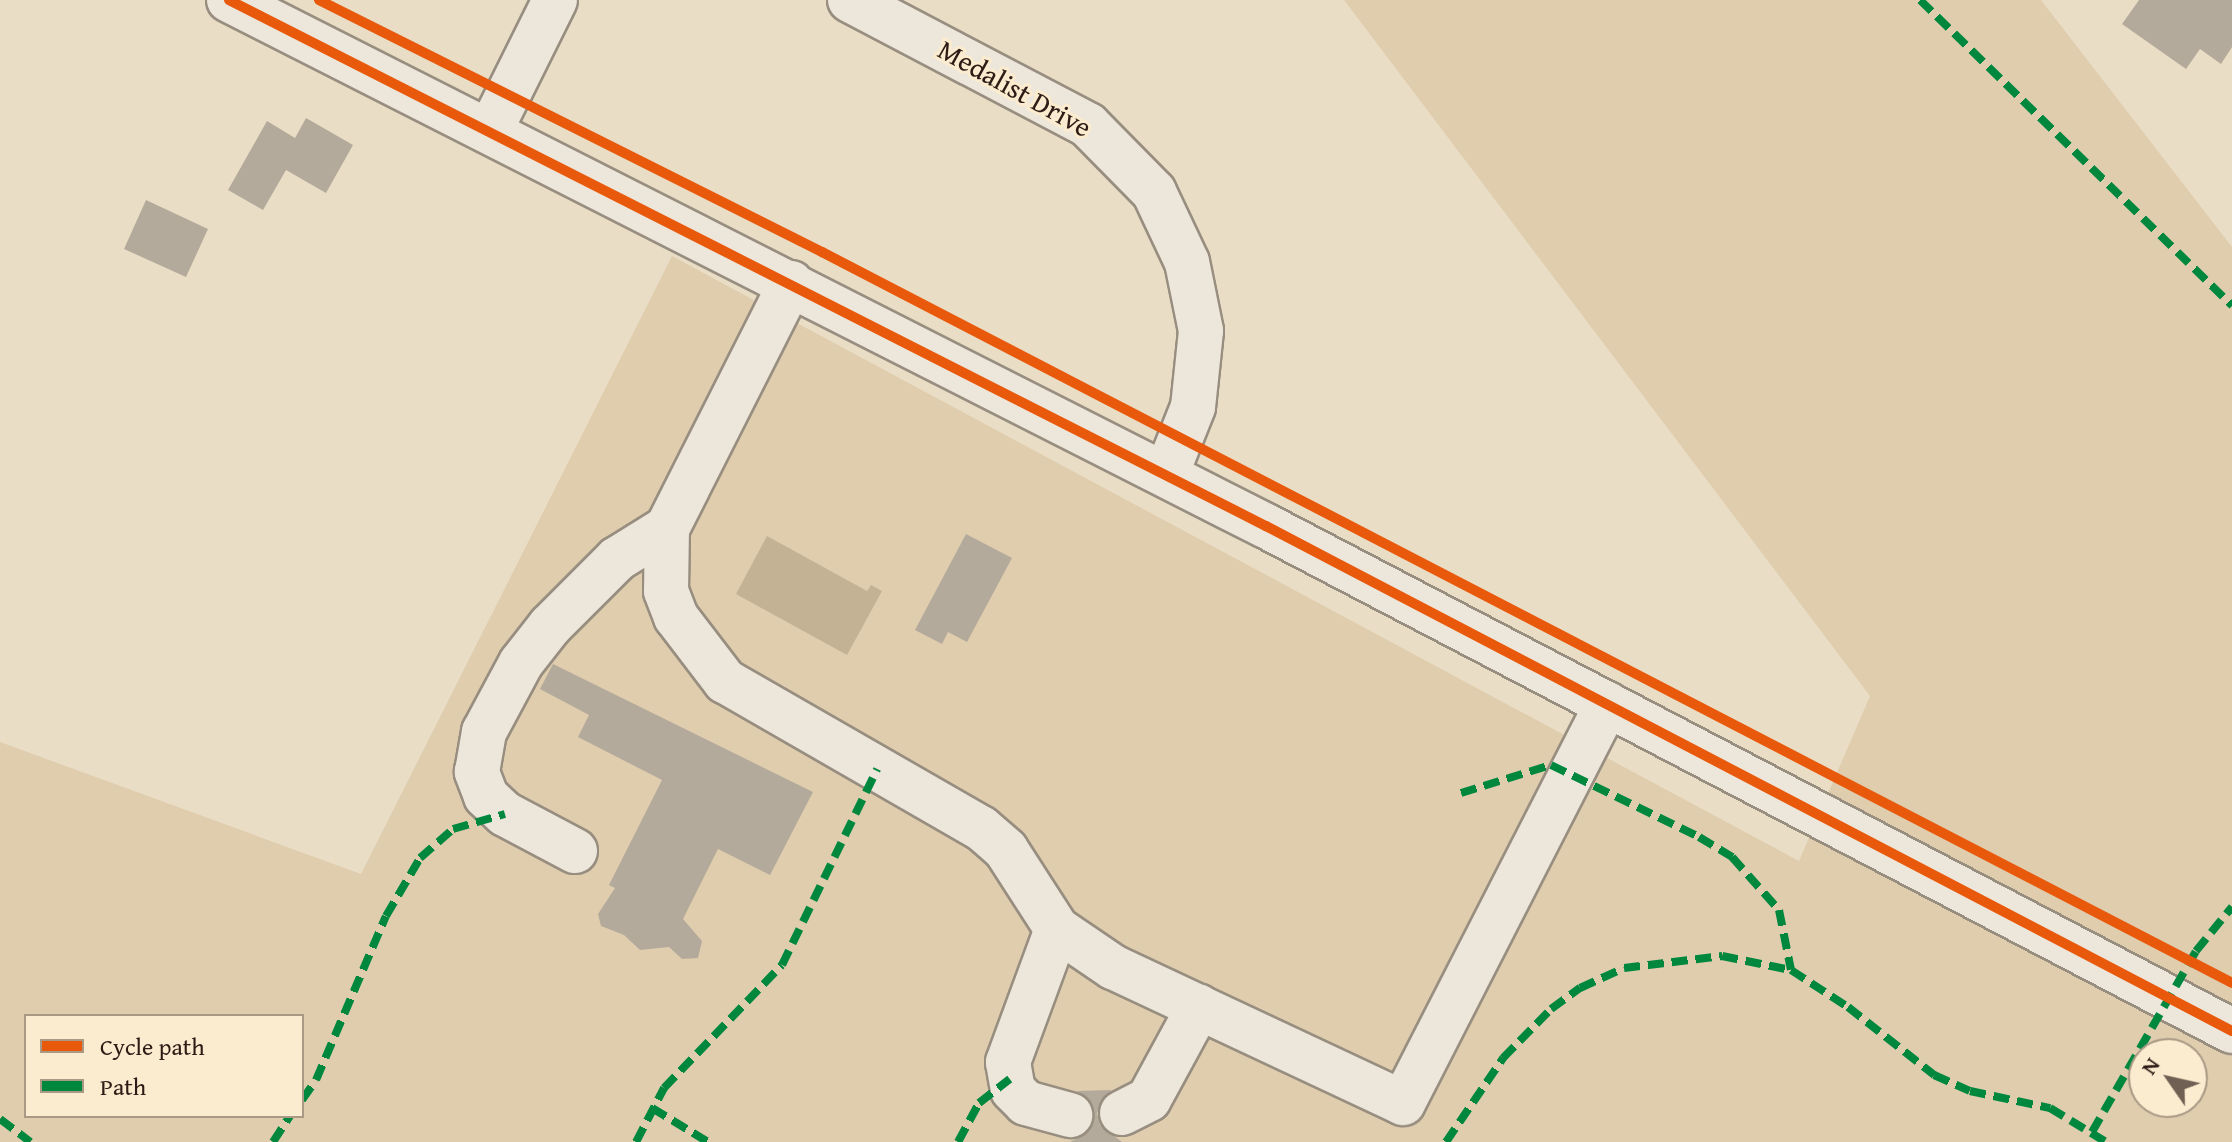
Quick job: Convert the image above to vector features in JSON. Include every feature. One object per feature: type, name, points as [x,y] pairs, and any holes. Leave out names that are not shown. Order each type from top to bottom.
[{"type":"street","points":[[229,0],[1166,475],[2232,1031]]},
{"type":"street","points":[[490,131],[555,0]]},
{"type":"street","name":"Medalist Drive","points":[[850,0],[1088,125],[1154,192],[1187,262],[1201,331],[1193,407],[1166,475]]},
{"type":"street","points":[[791,283],[667,528],[666,591],[708,665],[774,713],[981,828],[1006,850],[1057,929],[1113,967],[1403,1103],[1607,704]]},
{"type":"street","points":[[575,851],[505,814],[486,796],[477,772],[484,732],[514,674],[550,626],[617,559],[667,528]]},
{"type":"street","points":[[1057,929],[1008,1062],[1013,1090],[1026,1103],[1070,1115]]},
{"type":"street","points":[[1122,1113],[1149,1099],[1199,1007]]},
{"type":"shaded area","points":[[1344,0],[2041,0],[2232,247],[2232,1142],[0,1142],[0,742],[361,874],[672,256],[1799,861],[1870,696]]},
{"type":"shaded area","points":[[767,536],[867,591],[871,585],[882,591],[847,655],[736,594]]},
{"type":"building","points":[[2139,0],[2232,0],[2232,47],[2221,64],[2200,49],[2186,69],[2122,24]]},
{"type":"building","points":[[306,118],[353,145],[326,193],[286,170],[263,210],[228,190],[267,121],[295,138]]},
{"type":"building","points":[[146,200],[208,229],[186,277],[124,249]]},
{"type":"building","points":[[966,534],[1012,558],[967,642],[948,632],[942,644],[915,630]]},
{"type":"building","points":[[553,664],[813,792],[770,875],[718,849],[683,919],[702,941],[698,958],[682,959],[669,947],[640,950],[624,935],[601,926],[598,914],[615,888],[609,885],[662,780],[578,737],[589,715],[540,689]]},
{"type":"building","points":[[1111,1090],[1097,1113],[1100,1125],[1122,1142],[1070,1142],[1087,1133],[1094,1121],[1088,1098],[1077,1091]]},
{"type":"marked path","points":[[1920,0],[2232,306]]},
{"type":"marked path","points":[[1461,793],[1551,765],[1699,837],[1732,857],[1779,910],[1791,970]]},
{"type":"marked path","points":[[636,1142],[664,1088],[782,965],[877,769]]},
{"type":"marked path","points":[[304,1097],[316,1080],[386,916],[420,858],[453,829],[505,814]]},
{"type":"marked path","points":[[2092,1132],[2196,951],[2232,907]]},
{"type":"marked path","points":[[1446,1142],[1503,1058],[1551,1009],[1580,988],[1624,968],[1722,956],[1791,970],[1848,1007],[1934,1075],[1970,1091],[2050,1108],[2106,1142]]},
{"type":"marked path","points":[[958,1142],[979,1103],[1010,1079]]},
{"type":"marked path","points":[[652,1108],[708,1142]]},
{"type":"marked path","points":[[273,1142],[289,1118]]},
{"type":"marked path","points":[[0,1119],[30,1142]]},
{"type":"cycle path","points":[[229,0],[1266,526],[2232,1031]]},
{"type":"cycle path","points":[[319,0],[822,252],[2232,983]]}]
